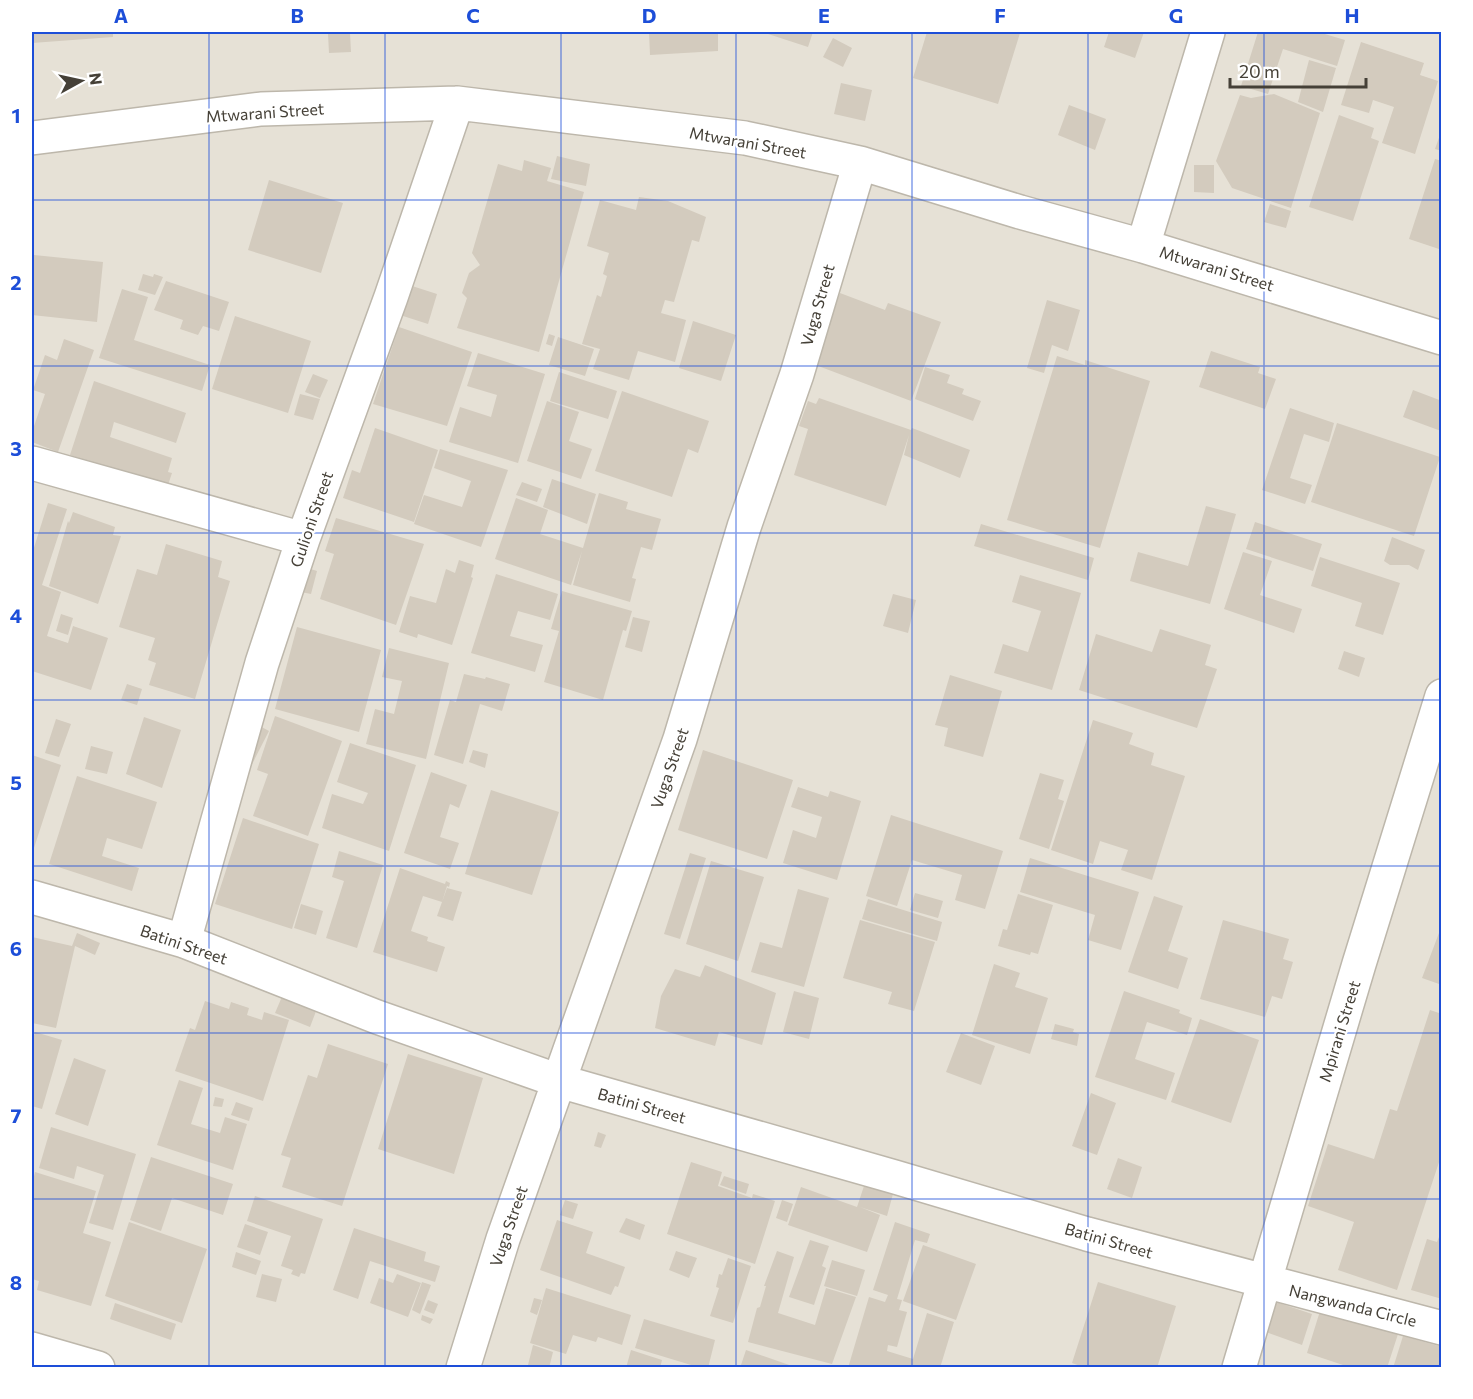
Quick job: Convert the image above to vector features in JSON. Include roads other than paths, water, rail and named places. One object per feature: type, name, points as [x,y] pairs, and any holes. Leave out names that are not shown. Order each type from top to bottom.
[{"type":"street","points":[[1143,246],[1208,32]]},
{"type":"street","name":"Mtwarani Street","points":[[32,138],[261,109],[457,103],[746,138],[860,163],[1020,212],[1143,246],[1442,338]]},
{"type":"street","name":"Gulioni Street","points":[[183,941],[262,663],[303,539],[391,297],[457,103]]},
{"type":"street","name":"Vuga Street","points":[[463,1368],[503,1239],[680,739],[744,527],[797,374],[860,163]]},
{"type":"street","points":[[32,463],[303,539]]},
{"type":"street","name":"Mpirani Street","points":[[1239,1368],[1442,696]]},
{"type":"street","name":"Batini Street","points":[[32,897],[183,941],[377,1017],[559,1081],[1087,1234],[1264,1282]]},
{"type":"street","name":"Nangwanda Circle","points":[[1264,1282],[1442,1328]]},
{"type":"street","points":[[32,1349],[98,1368]]}]
